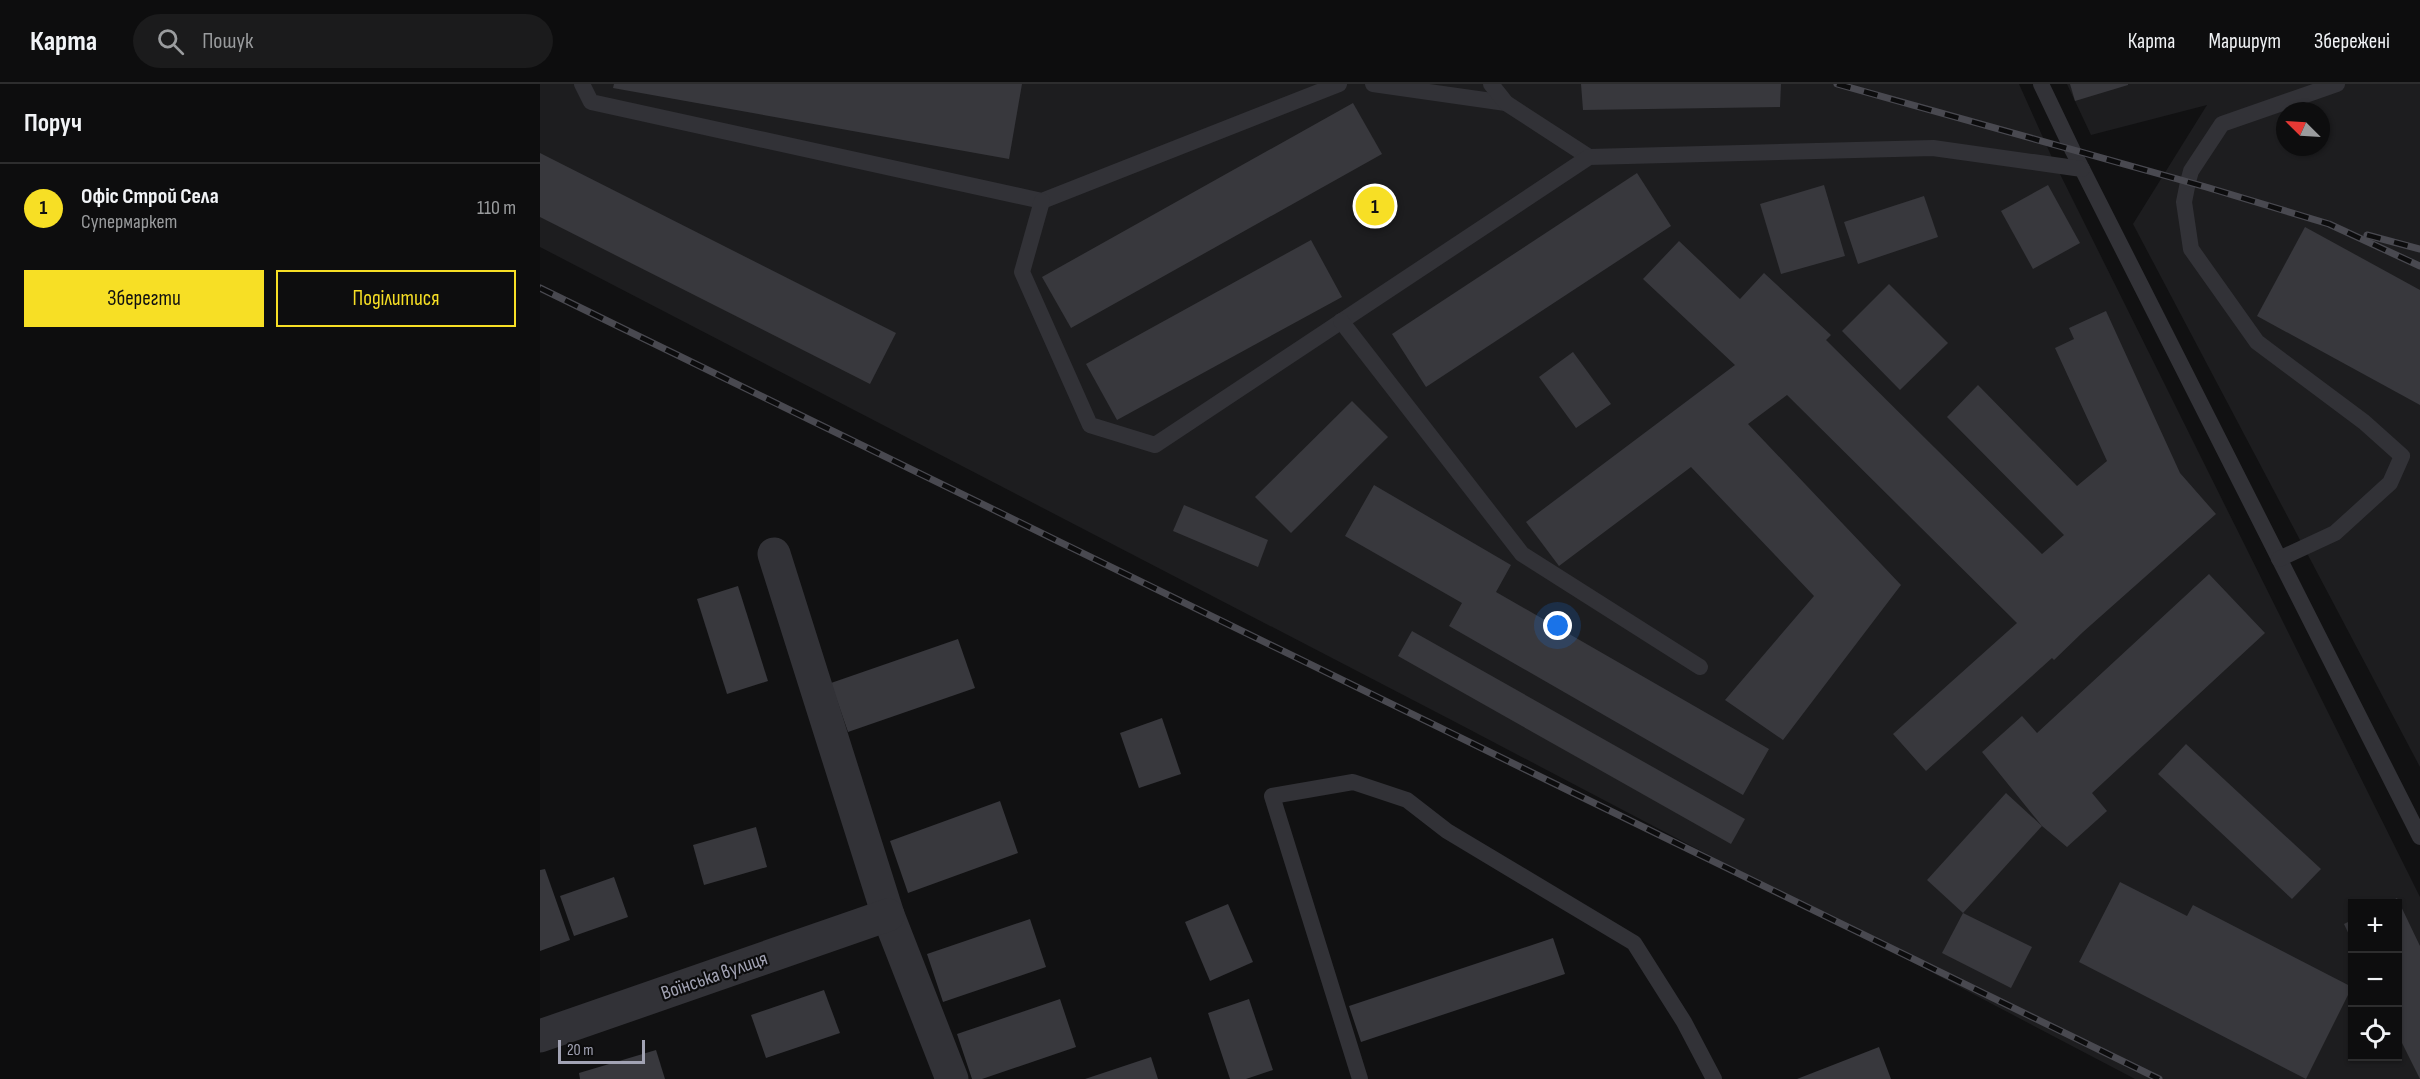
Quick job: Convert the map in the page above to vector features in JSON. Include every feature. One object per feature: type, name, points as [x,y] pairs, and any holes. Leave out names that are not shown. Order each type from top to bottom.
[{"type":"street","points":[[774,554],[888,915],[952,1079]]},
{"type":"street","name":"Воїнська вулиця","points":[[540,1036],[888,915]]},
{"type":"lane","points":[[582,84],[591,102],[1042,201],[1339,84]]},
{"type":"lane","points":[[1373,84],[1506,103]]},
{"type":"lane","points":[[1491,84],[1506,103],[1589,157]]},
{"type":"lane","points":[[2041,84],[2420,837]]},
{"type":"lane","points":[[2280,559],[2335,532],[2390,483],[2402,456],[2364,422],[2257,342],[2191,249],[2184,202],[2192,171],[2222,124],[2337,84]]},
{"type":"lane","points":[[1042,201],[1022,272],[1090,425],[1155,445],[1589,157],[1933,148],[2082,169]]},
{"type":"lane","points":[[1341,321],[1522,554],[1700,667]]},
{"type":"lane","points":[[1360,1079],[1272,796],[1353,782],[1407,800],[1447,831],[1634,943],[1684,1022],[1714,1079]]},
{"type":"shaded area","points":[[540,84],[2019,84],[2054,162],[2420,897],[2420,1079],[2135,1079],[1461,725],[540,247]]},
{"type":"shaded area","points":[[2067,84],[2420,84],[2420,767],[2133,224],[2207,105],[2091,135]]},
{"type":"building","points":[[614,84],[1022,84],[1009,159],[613,88]]},
{"type":"building","points":[[1581,84],[1781,84],[1780,107],[1583,110]]},
{"type":"building","points":[[2070,84],[2128,84],[2128,85],[2075,101]]},
{"type":"building","points":[[1353,103],[1382,154],[1071,328],[1042,277]]},
{"type":"building","points":[[540,153],[896,333],[870,384],[540,217]]},
{"type":"building","points":[[1637,173],[1671,226],[1426,387],[1392,334]]},
{"type":"building","points":[[1824,185],[1845,256],[1781,274],[1760,204]]},
{"type":"building","points":[[2048,185],[2080,243],[2033,269],[2001,211]]},
{"type":"building","points":[[1924,196],[1938,237],[1858,264],[1844,222]]},
{"type":"building","points":[[2305,227],[2420,290],[2420,405],[2257,316]]},
{"type":"building","points":[[1311,240],[1342,297],[1117,420],[1086,364]]},
{"type":"building","points":[[1679,241],[1740,299],[1764,273],[1831,335],[1826,340],[2042,554],[2064,535],[1947,417],[1978,385],[2077,486],[2107,461],[2055,348],[2074,339],[2069,328],[2106,311],[2180,473],[2216,514],[2054,660],[2052,658],[1926,771],[1893,734],[2017,623],[1787,395],[1748,424],[1901,585],[1783,740],[1725,700],[1814,596],[1691,467],[1559,566],[1526,522],[1735,365],[1643,279]]},
{"type":"building","points":[[1889,284],[1948,343],[1900,390],[1842,331]]},
{"type":"building","points":[[1573,352],[1611,404],[1576,428],[1539,377]]},
{"type":"building","points":[[1352,401],[1388,437],[1291,533],[1255,497]]},
{"type":"building","points":[[1374,485],[1511,565],[1496,592],[1769,749],[1743,795],[1449,626],[1462,603],[1345,536]]},
{"type":"building","points":[[1184,505],[1268,540],[1258,567],[1173,531]]},
{"type":"building","points":[[2209,574],[2265,633],[2092,793],[2107,811],[2067,847],[2042,826],[1982,752],[2022,716],[2037,733]]},
{"type":"building","points":[[738,586],[768,681],[727,694],[697,599]]},
{"type":"building","points":[[1412,631],[1745,819],[1731,844],[1398,656]]},
{"type":"building","points":[[958,639],[975,688],[848,732],[831,683]]},
{"type":"building","points":[[1162,718],[1181,774],[1139,788],[1120,733]]},
{"type":"building","points":[[2186,744],[2321,869],[2292,899],[2158,774]]},
{"type":"building","points":[[2006,793],[2042,826],[1963,913],[1927,880]]},
{"type":"building","points":[[1000,801],[1018,853],[908,893],[890,841]]},
{"type":"building","points":[[756,827],[767,867],[704,885],[693,845]]},
{"type":"building","points":[[545,869],[570,940],[540,951],[540,870]]},
{"type":"building","points":[[614,877],[628,917],[574,936],[560,896]]},
{"type":"building","points":[[2120,882],[2187,916],[2193,905],[2348,985],[2348,995],[2306,1079],[2079,962]]},
{"type":"building","points":[[1228,904],[1253,962],[1210,981],[1185,922]]},
{"type":"building","points":[[2402,908],[2420,946],[2420,1079],[2402,1043]]},
{"type":"building","points":[[1963,913],[2032,947],[2011,988],[1942,953]]},
{"type":"building","points":[[1030,919],[1046,967],[943,1002],[927,954]]},
{"type":"building","points":[[1553,938],[1565,974],[1361,1042],[1349,1006]]},
{"type":"building","points":[[824,990],[840,1033],[766,1058],[751,1015]]},
{"type":"building","points":[[1060,999],[1076,1047],[982,1079],[972,1079],[957,1034]]},
{"type":"building","points":[[1249,999],[1273,1070],[1246,1079],[1230,1079],[1208,1013]]},
{"type":"building","points":[[1879,1047],[1891,1079],[1797,1079]]},
{"type":"building","points":[[656,1050],[665,1079],[580,1079],[579,1073]]},
{"type":"building","points":[[1151,1057],[1158,1079],[1085,1079]]},
{"type":"railway","points":[[1837,84],[2206,187],[2329,224],[2420,266]]},
{"type":"railway","points":[[2367,235],[2420,249]]},
{"type":"railway","points":[[540,288],[2159,1079]]},
{"type":"place","name":"Офіс Строй Села","points":[[1375,206]]}]
